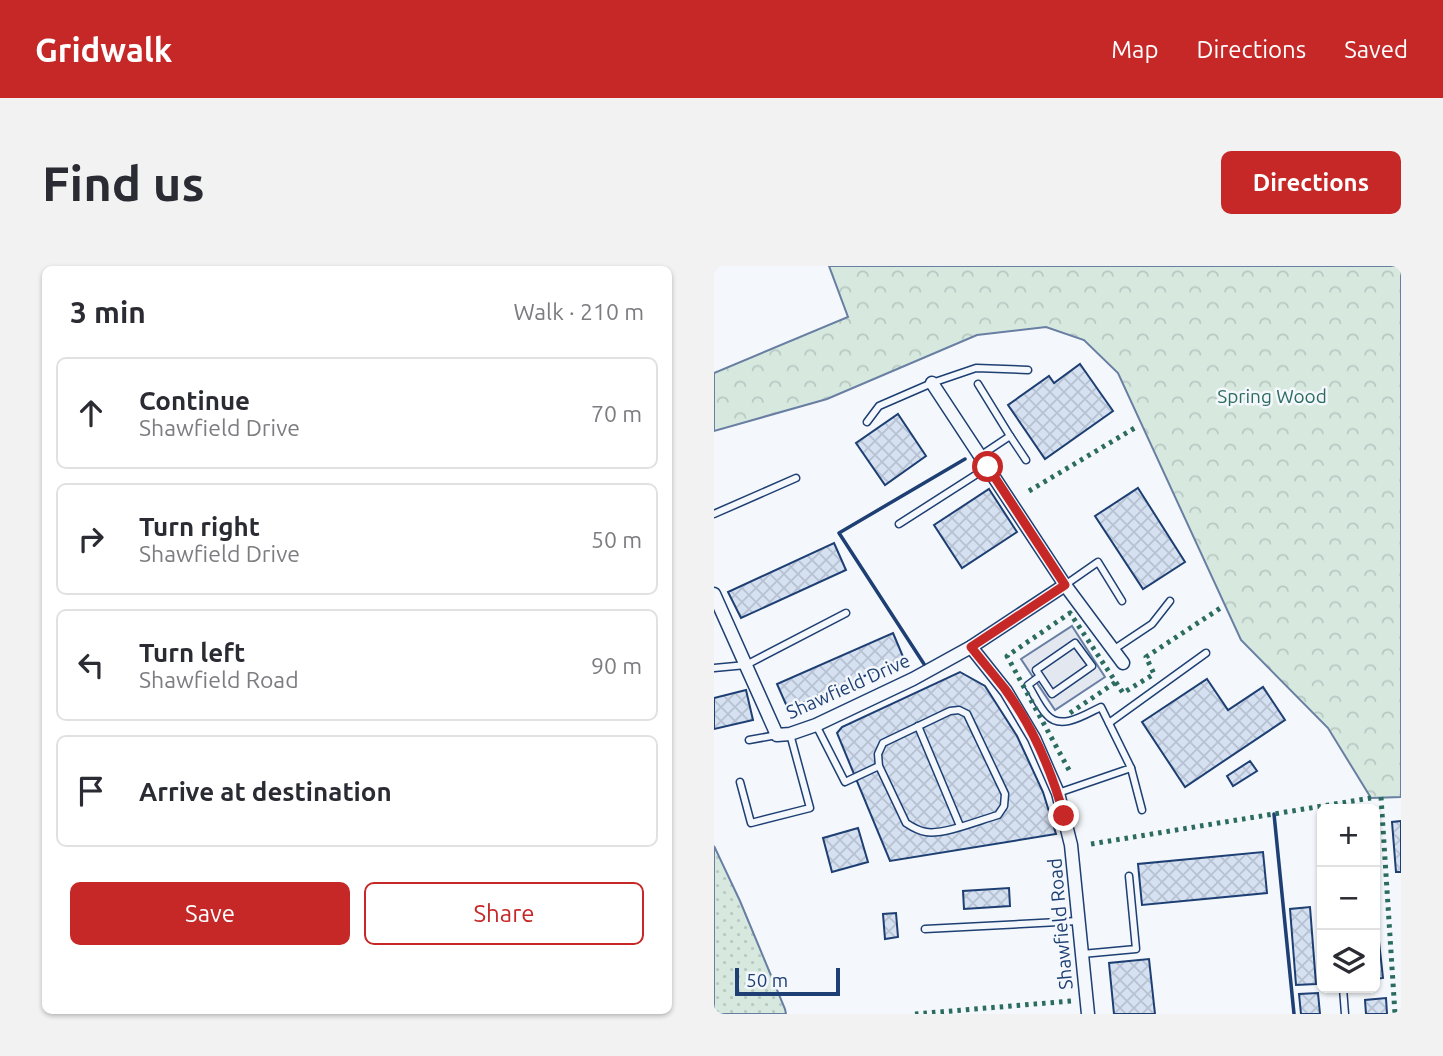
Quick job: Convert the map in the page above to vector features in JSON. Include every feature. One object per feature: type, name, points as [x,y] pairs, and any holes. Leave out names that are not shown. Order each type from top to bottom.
[{"type":"street","points":[[932,383],[1065,585],[1122,663]]},
{"type":"street","name":"Shawfield Drive","points":[[714,594],[777,735],[790,734],[816,725],[913,679],[971,647],[1065,585]]},
{"type":"street","name":"Shawfield Road","points":[[971,647],[1006,691],[1034,737],[1058,793],[1072,845],[1087,1014]]},
{"type":"lane","points":[[867,422],[879,406],[976,368],[1028,370]]},
{"type":"lane","points":[[978,384],[1026,460]]},
{"type":"lane","points":[[980,456],[1010,436]]},
{"type":"lane","points":[[899,524],[988,467]]},
{"type":"lane","points":[[714,514],[796,478]]},
{"type":"lane","points":[[1065,585],[1098,562],[1122,601]]},
{"type":"lane","points":[[1113,650],[1152,624],[1170,601]]},
{"type":"lane","points":[[714,668],[746,665],[846,613]]},
{"type":"lane","points":[[1075,643],[1092,666],[1052,694],[1040,676],[1036,670],[1075,643]]},
{"type":"lane","points":[[1109,723],[1206,653]]},
{"type":"lane","points":[[1040,676],[1028,685],[1053,720],[1066,721],[1101,707],[1131,768],[1142,810]]},
{"type":"lane","points":[[959,710],[967,714],[1006,794],[1004,806],[998,815],[939,832],[926,832],[906,823],[879,766],[878,754],[883,743],[950,711],[959,710]]},
{"type":"lane","points":[[816,725],[845,782],[879,766]]},
{"type":"lane","points":[[918,726],[960,826]]},
{"type":"lane","points":[[740,782],[751,823],[810,807],[790,734]]},
{"type":"lane","points":[[750,740],[777,735]]},
{"type":"lane","points":[[1058,793],[1131,768]]},
{"type":"lane","points":[[1082,954],[1136,949],[1129,876]]},
{"type":"lane","points":[[925,929],[1080,921]]},
{"type":"lane","points":[[1343,993],[1345,1014]]},
{"type":"green space","name":"Spring Wood","points":[[829,266],[1401,266],[1401,797],[1371,798],[1328,728],[1241,640],[1118,373],[1084,340],[1046,327],[977,335],[827,399],[714,431],[714,373],[848,317]]},
{"type":"green space","points":[[714,846],[740,901],[786,1014],[714,1014]]},
{"type":"shaded area","points":[[1072,626],[1105,677],[1055,710],[1021,659]]},
{"type":"building","points":[[1080,364],[1113,411],[1045,459],[1008,405],[1049,376],[1054,383]]},
{"type":"building","points":[[898,414],[926,456],[885,485],[856,443]]},
{"type":"building","points":[[1138,488],[1185,562],[1143,589],[1095,516]]},
{"type":"building","points":[[989,489],[1017,532],[962,568],[934,525]]},
{"type":"building","points":[[834,543],[846,570],[741,618],[728,592]]},
{"type":"building","points":[[893,633],[904,659],[788,709],[777,684]]},
{"type":"building","points":[[960,672],[985,686],[1017,736],[1043,792],[1056,834],[890,861],[837,733],[842,727]]},
{"type":"building","points":[[1207,679],[1228,710],[1263,687],[1285,720],[1185,787],[1142,722]]},
{"type":"building","points":[[746,690],[753,720],[714,729],[714,698]]},
{"type":"building","points":[[1250,761],[1257,771],[1233,786],[1227,776]]},
{"type":"building","points":[[1401,821],[1401,872],[1396,872],[1392,822]]},
{"type":"building","points":[[858,828],[868,862],[832,872],[823,838]]},
{"type":"building","points":[[1263,852],[1267,893],[1142,905],[1138,864]]},
{"type":"building","points":[[1009,888],[1010,906],[964,909],[963,891]]},
{"type":"building","points":[[1310,907],[1316,984],[1296,985],[1290,909]]},
{"type":"building","points":[[896,913],[898,937],[885,939],[883,914]]},
{"type":"building","points":[[1380,951],[1383,978],[1380,978]]},
{"type":"building","points":[[1149,959],[1155,1014],[1114,1014],[1109,963]]},
{"type":"building","points":[[1318,993],[1320,1014],[1301,1014],[1299,994]]},
{"type":"building","points":[[1386,998],[1387,1014],[1366,1014],[1365,1000]]},
{"type":"hedge","points":[[1029,491],[1138,426]]},
{"type":"hedge","points":[[1069,770],[1007,656],[1070,613],[1123,693],[1154,674],[1146,657],[1222,607]]},
{"type":"hedge","points":[[1070,713],[1116,682]]},
{"type":"hedge","points":[[1381,797],[1395,1014]]},
{"type":"hedge","points":[[1091,844],[1371,798]]},
{"type":"hedge","points":[[915,1014],[1071,1001]]},
{"type":"wall","points":[[924,664],[839,533],[965,459]]},
{"type":"wall","points":[[1274,814],[1294,1014]]},
{"type":"route","points":[[988,467],[1065,585],[971,647],[1006,691],[1034,737],[1058,793],[1064,816]]}]
